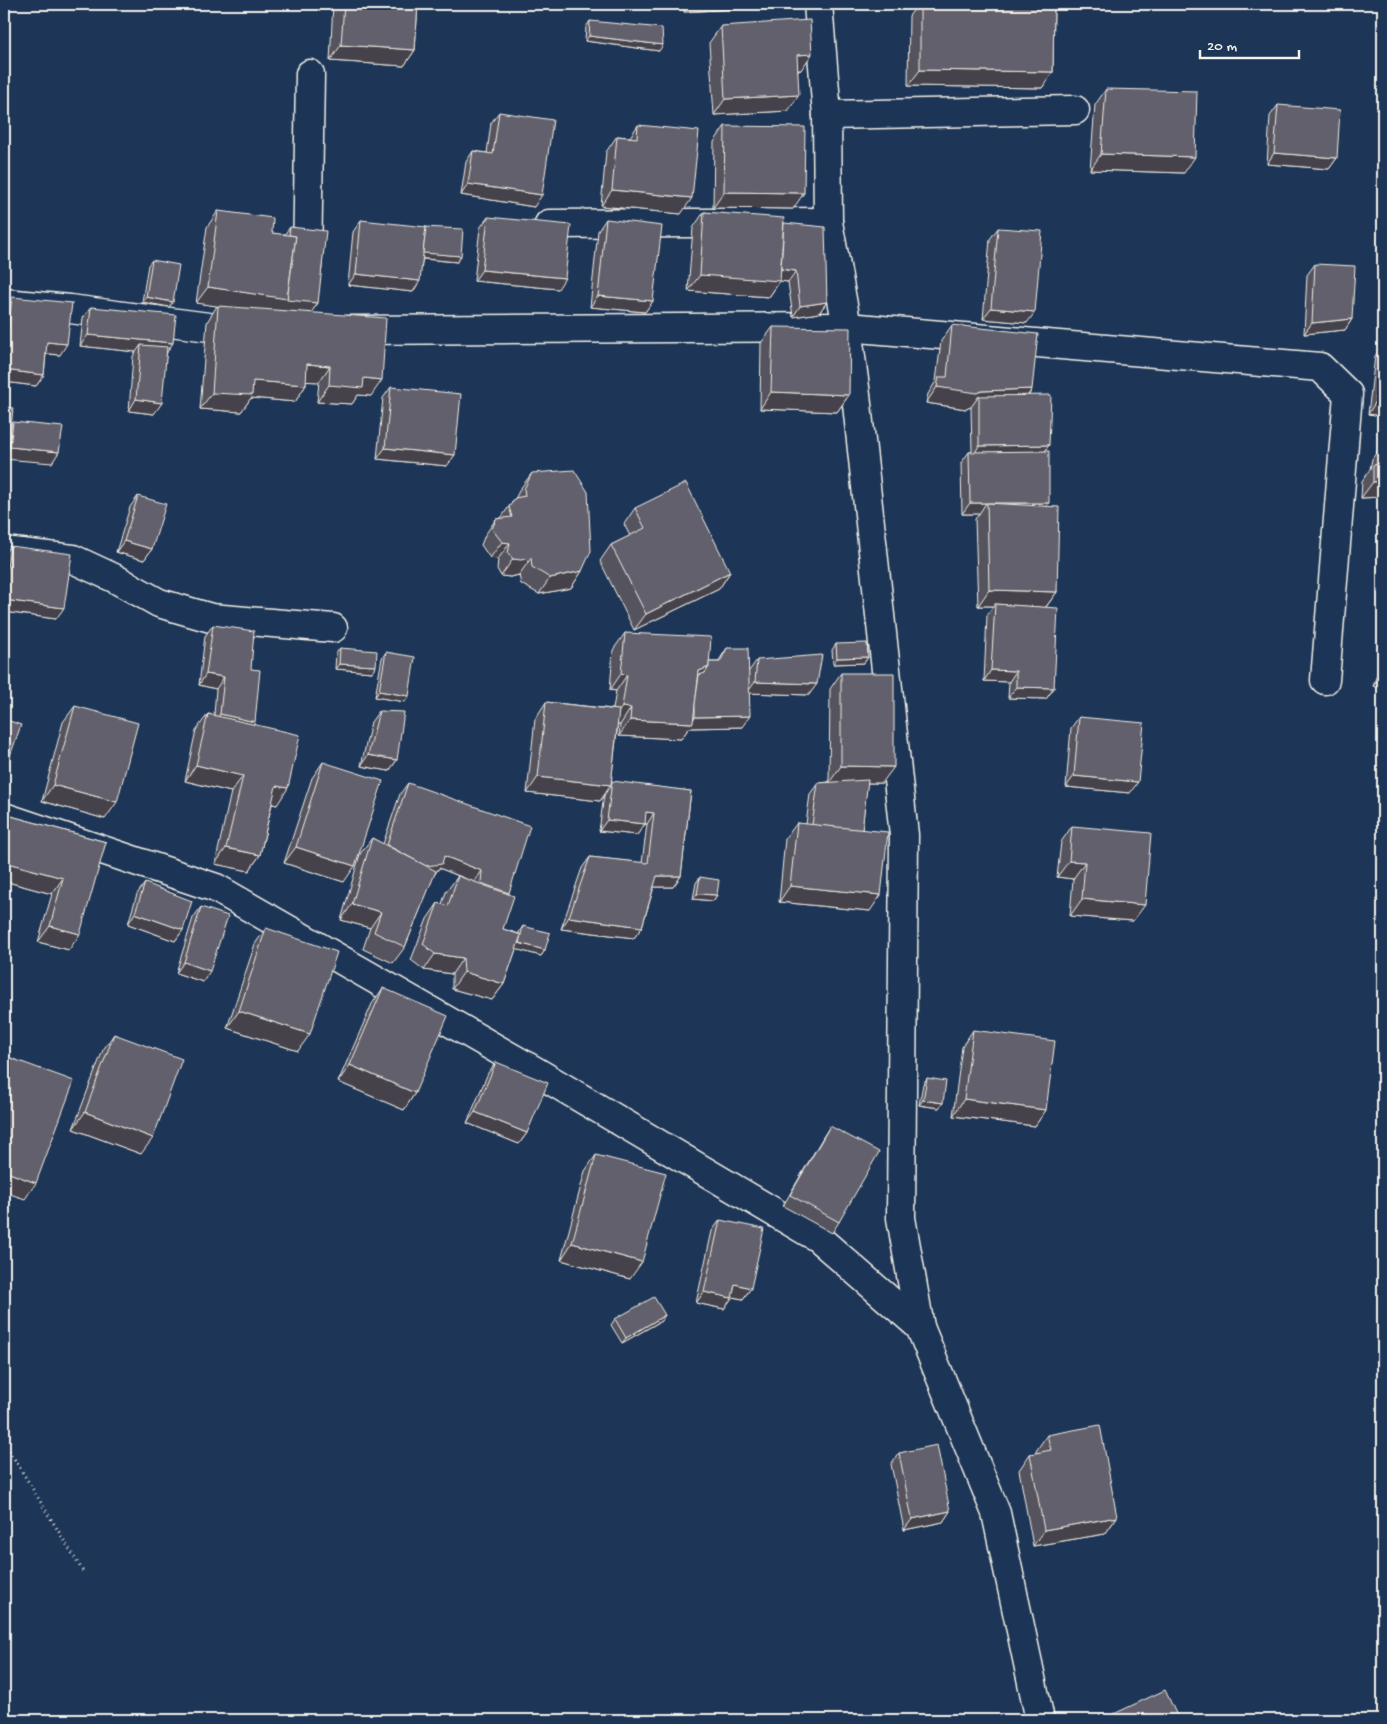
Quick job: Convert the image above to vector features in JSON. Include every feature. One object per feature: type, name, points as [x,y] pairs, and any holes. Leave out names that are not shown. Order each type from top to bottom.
[{"type":"street","points":[[818,4],[826,115],[828,222],[847,327],[857,405],[904,835],[901,1218],[920,1327],[996,1513],[1040,1720]]},
{"type":"street","points":[[307,291],[310,74]]},
{"type":"street","points":[[826,115],[1075,110]]},
{"type":"street","points":[[549,224],[828,222]]},
{"type":"street","points":[[4,302],[224,329],[270,330]]},
{"type":"street","points":[[325,330],[847,327],[1320,367],[1348,394],[1325,680]]},
{"type":"street","points":[[4,551],[73,559],[159,602],[211,618],[333,628]]},
{"type":"street","points":[[4,817],[216,888],[543,1076],[818,1238],[920,1327]]},
{"type":"path","points":[[4,1442],[84,1573]]},
{"type":"building","points":[[344,4],[418,4],[415,50],[341,45]]},
{"type":"building","points":[[920,4],[1054,4],[1053,72],[920,70]]},
{"type":"building","points":[[810,20],[812,54],[797,55],[799,95],[725,99],[721,26]]},
{"type":"building","points":[[590,21],[662,28],[663,45],[589,36]]},
{"type":"building","points":[[1106,89],[1197,91],[1195,157],[1101,154]]},
{"type":"building","points":[[1278,105],[1340,110],[1337,158],[1274,153]]},
{"type":"building","points":[[499,112],[553,120],[542,195],[468,184],[473,151],[493,154]]},
{"type":"building","points":[[638,125],[699,131],[692,198],[612,190],[617,136],[637,138]]},
{"type":"building","points":[[725,126],[805,127],[804,193],[724,192]]},
{"type":"building","points":[[218,211],[273,218],[272,233],[296,236],[287,299],[208,287]]},
{"type":"building","points":[[704,212],[784,218],[780,281],[700,275]]},
{"type":"building","points":[[488,217],[571,225],[565,278],[482,270]]},
{"type":"building","points":[[606,219],[662,226],[653,301],[598,296]]},
{"type":"building","points":[[361,220],[426,227],[420,281],[356,274]]},
{"type":"building","points":[[784,223],[825,227],[827,302],[800,306],[796,271],[781,269]]},
{"type":"building","points":[[290,227],[326,231],[318,303],[287,300],[296,236],[289,235]]},
{"type":"building","points":[[426,227],[463,229],[461,256],[423,253]]},
{"type":"building","points":[[998,228],[1042,231],[1035,312],[991,308]]},
{"type":"building","points":[[152,260],[179,265],[173,302],[146,297]]},
{"type":"building","points":[[1315,264],[1355,266],[1352,319],[1312,323]]},
{"type":"building","points":[[12,297],[72,303],[67,344],[47,342],[44,375],[4,370]]},
{"type":"building","points":[[218,306],[386,318],[382,380],[364,378],[363,388],[329,385],[330,366],[307,364],[306,385],[253,381],[252,395],[212,393]]},
{"type":"building","points":[[91,307],[176,315],[173,343],[88,335]]},
{"type":"building","points":[[952,325],[1038,334],[1032,389],[982,391],[977,393],[937,387],[939,377],[947,377]]},
{"type":"building","points":[[773,327],[850,328],[849,395],[771,392]]},
{"type":"building","points":[[141,345],[167,347],[162,403],[136,399]]},
{"type":"building","points":[[1383,345],[1383,404],[1375,403]]},
{"type":"building","points":[[391,387],[461,394],[455,455],[385,448]]},
{"type":"building","points":[[1051,395],[1049,445],[979,446],[979,396]]},
{"type":"building","points":[[4,407],[13,408],[7,469],[4,469]]},
{"type":"building","points":[[13,422],[63,427],[59,452],[10,447]]},
{"type":"building","points":[[1383,442],[1383,481],[1373,482],[1373,465],[1380,464]]},
{"type":"building","points":[[1049,451],[1049,503],[970,503],[969,452]]},
{"type":"building","points":[[574,470],[588,492],[591,551],[582,571],[550,578],[532,567],[531,558],[513,559],[508,553],[510,543],[502,542],[492,529],[496,519],[512,517],[509,507],[515,498],[525,496],[524,489],[532,473]]},
{"type":"building","points":[[686,483],[730,572],[646,614],[611,545],[645,528],[635,508]]},
{"type":"building","points":[[138,496],[166,504],[152,549],[124,541]]},
{"type":"building","points":[[987,503],[1059,507],[1057,592],[989,590]]},
{"type":"building","points":[[10,546],[72,554],[64,608],[4,600]]},
{"type":"building","points":[[995,604],[1058,608],[1054,688],[1016,687],[1016,671],[991,670]]},
{"type":"building","points":[[213,625],[254,631],[251,669],[260,670],[255,722],[220,714],[224,677],[206,674]]},
{"type":"building","points":[[625,633],[711,637],[709,667],[699,671],[693,723],[630,720],[631,708],[622,707],[627,675],[621,674]]},
{"type":"building","points":[[867,643],[868,657],[837,658],[836,644]]},
{"type":"building","points":[[340,648],[377,651],[376,666],[339,664]]},
{"type":"building","points":[[727,648],[748,648],[750,716],[695,717],[699,675],[705,673],[709,667],[709,662],[720,662]]},
{"type":"building","points":[[386,652],[415,657],[409,696],[379,691]]},
{"type":"building","points":[[822,655],[817,684],[755,682],[757,660]]},
{"type":"building","points":[[841,673],[894,673],[894,767],[841,766]]},
{"type":"building","points":[[546,702],[619,710],[611,785],[538,777]]},
{"type":"building","points":[[75,706],[138,723],[117,802],[53,785]]},
{"type":"building","points":[[379,711],[404,712],[397,760],[368,755]]},
{"type":"building","points":[[208,714],[300,735],[288,788],[276,786],[260,855],[226,848],[243,776],[196,765]]},
{"type":"building","points":[[1079,717],[1144,723],[1138,782],[1074,776]]},
{"type":"building","points":[[4,719],[21,725],[10,756],[4,754]]},
{"type":"building","points":[[323,762],[383,781],[355,866],[296,847]]},
{"type":"building","points":[[868,780],[862,830],[812,825],[818,783]]},
{"type":"building","points":[[612,781],[691,791],[681,876],[657,876],[642,927],[569,917],[590,857],[648,863],[654,813],[646,812],[645,824],[607,820]]},
{"type":"building","points":[[408,783],[530,826],[509,893],[481,883],[482,871],[444,856],[442,864],[426,866],[387,845]]},
{"type":"building","points":[[11,816],[106,842],[80,934],[50,926],[63,878],[4,862],[4,841]]},
{"type":"building","points":[[797,823],[888,832],[881,895],[790,886]]},
{"type":"building","points":[[1072,826],[1151,833],[1145,905],[1082,899],[1085,862],[1069,861]]},
{"type":"building","points":[[372,838],[436,871],[405,947],[374,932],[381,912],[352,904]]},
{"type":"building","points":[[458,876],[514,896],[503,929],[521,935],[504,984],[464,972],[463,958],[435,954],[423,944],[438,903],[448,906]]},
{"type":"building","points":[[700,877],[719,880],[717,895],[697,894]]},
{"type":"building","points":[[145,883],[192,901],[183,930],[135,913]]},
{"type":"building","points":[[201,907],[228,916],[210,971],[184,962]]},
{"type":"building","points":[[523,926],[550,933],[545,950],[519,943]]},
{"type":"building","points":[[266,928],[337,952],[310,1034],[239,1011]]},
{"type":"building","points":[[383,988],[448,1016],[415,1093],[350,1065]]},
{"type":"building","points":[[973,1030],[1055,1041],[1046,1110],[964,1099]]},
{"type":"building","points":[[114,1034],[182,1059],[153,1138],[85,1112]]},
{"type":"building","points":[[5,1056],[74,1081],[36,1183],[4,1171]]},
{"type":"building","points":[[496,1062],[548,1083],[527,1133],[475,1112]]},
{"type":"building","points":[[927,1078],[946,1081],[943,1103],[923,1100]]},
{"type":"building","points":[[830,1126],[879,1152],[839,1222],[790,1195]]},
{"type":"building","points":[[596,1155],[666,1173],[642,1262],[572,1243]]},
{"type":"building","points":[[720,1220],[764,1229],[751,1288],[735,1284],[732,1298],[704,1292]]},
{"type":"building","points":[[654,1297],[665,1315],[626,1338],[615,1319]]},
{"type":"building","points":[[1100,1425],[1117,1517],[1044,1530],[1030,1454],[1051,1450],[1047,1435]]},
{"type":"building","points":[[937,1445],[950,1511],[912,1519],[899,1453]]},
{"type":"building","points":[[1165,1690],[1179,1720],[1103,1720],[1103,1719]]}]
